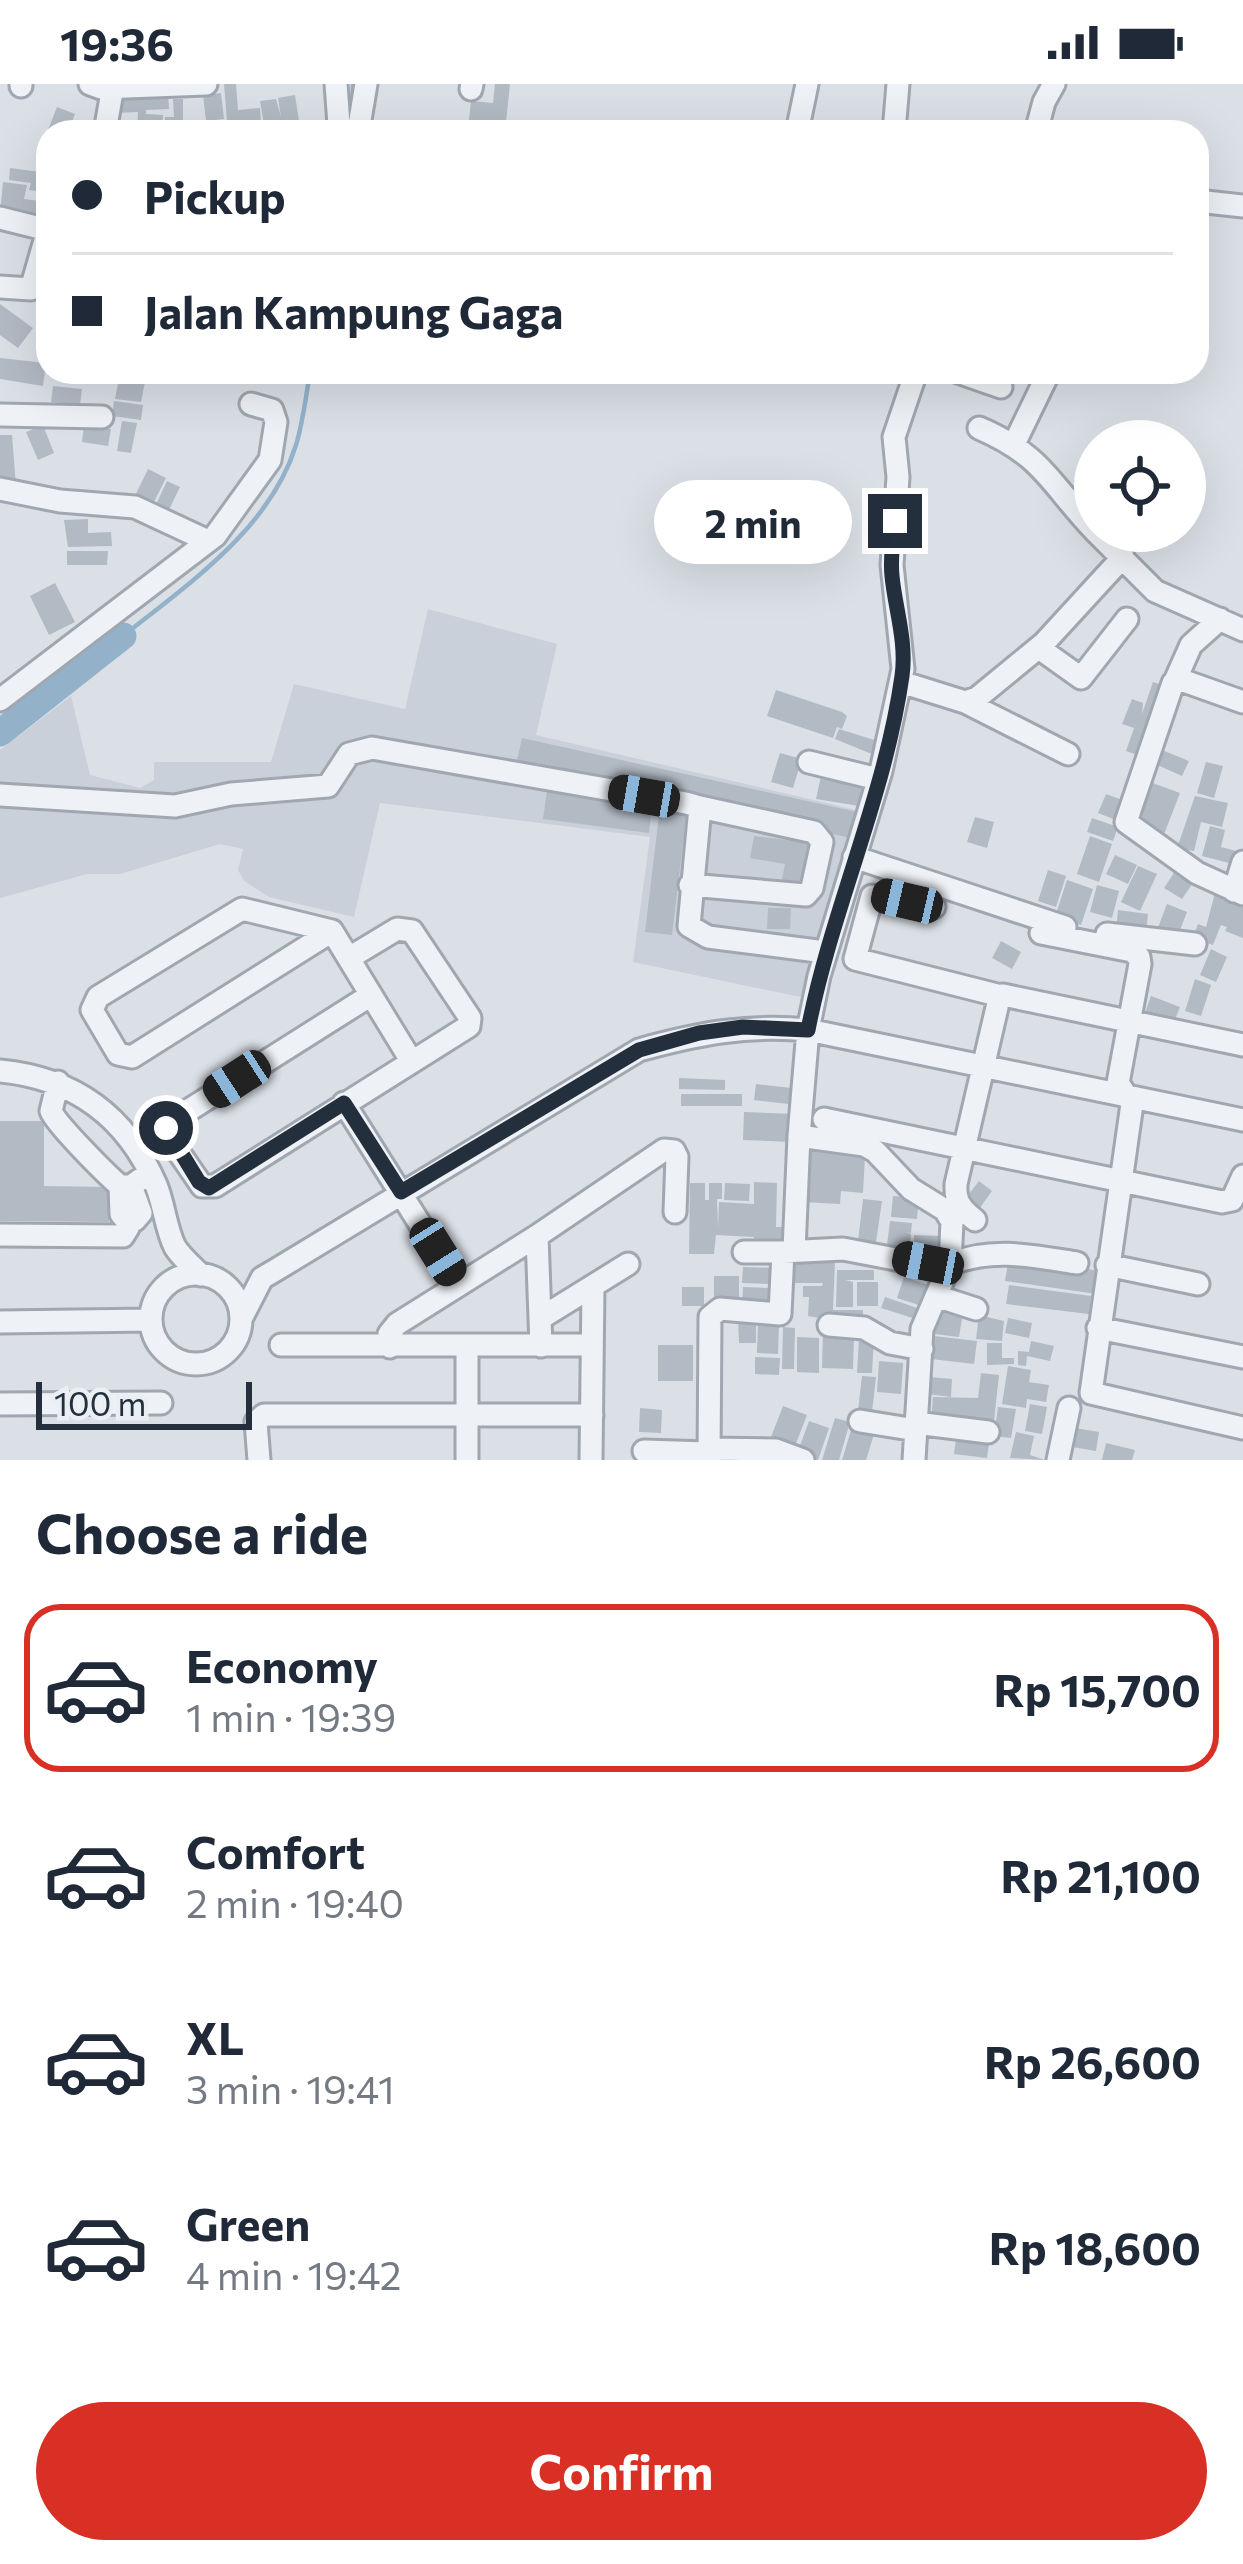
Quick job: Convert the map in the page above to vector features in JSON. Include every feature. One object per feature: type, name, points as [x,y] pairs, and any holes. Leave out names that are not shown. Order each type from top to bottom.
[{"type":"street","points":[[90,84],[100,88],[206,84]]},
{"type":"street","points":[[336,84],[346,120]]},
{"type":"street","points":[[352,120],[366,84]]},
{"type":"street","points":[[800,120],[807,84]]},
{"type":"street","points":[[895,120],[898,84]]},
{"type":"street","points":[[107,120],[113,86]]},
{"type":"street","points":[[1039,120],[1047,90]]},
{"type":"street","points":[[1209,202],[1243,206]]},
{"type":"street","points":[[0,218],[36,227]]},
{"type":"street","points":[[0,287],[31,289],[36,272]]},
{"type":"street","points":[[709,1454],[712,1312],[780,1315],[808,1030],[825,952],[878,779],[901,682],[900,617],[892,565],[898,477],[894,437],[912,384]]},
{"type":"street","points":[[992,384],[1001,387]]},
{"type":"street","points":[[1014,444],[1042,384]]},
{"type":"street","points":[[0,700],[208,542],[238,508],[270,460],[276,422],[272,410],[251,404]]},
{"type":"street","points":[[0,416],[102,417]]},
{"type":"street","points":[[979,428],[1014,444],[1038,462],[1074,506]]},
{"type":"street","points":[[0,489],[60,501],[135,507],[208,542]]},
{"type":"street","points":[[1118,552],[1155,591],[1243,630]]},
{"type":"street","points":[[965,702],[990,689],[1039,647],[1123,557]]},
{"type":"street","points":[[1039,647],[1081,678],[1126,619]]},
{"type":"street","points":[[1220,619],[1191,645],[1126,824],[1197,873],[1239,893],[1243,862]]},
{"type":"street","points":[[1175,681],[1243,702]]},
{"type":"street","points":[[901,682],[965,702],[1068,754]]},
{"type":"street","points":[[0,795],[176,806],[231,794],[317,789],[334,781],[350,754],[372,748],[700,807],[814,832],[822,842],[806,896],[691,885]]},
{"type":"street","points":[[808,762],[878,779]]},
{"type":"street","points":[[700,807],[686,917],[697,934],[825,952]]},
{"type":"street","points":[[854,857],[1074,929],[1195,944]]},
{"type":"street","points":[[934,908],[872,896],[855,959],[1001,996],[1243,1045]]},
{"type":"street","points":[[332,931],[132,1057],[118,1054],[92,1010],[98,997],[242,909],[332,931],[412,1061]]},
{"type":"street","points":[[349,958],[397,929],[410,929],[470,1018],[467,1029],[209,1188],[199,1182],[166,1131],[170,1122],[371,995]]},
{"type":"street","points":[[1041,933],[1132,951],[1139,957],[1118,1083],[1132,1104],[1091,1393],[1243,1428]]},
{"type":"street","points":[[975,1220],[955,1196],[1001,996]]},
{"type":"street","points":[[175,1247],[151,1320],[166,1352],[201,1364],[226,1352],[237,1337],[262,1278],[639,1050],[699,1033],[743,1027],[808,1030],[1243,1120]]},
{"type":"street","points":[[0,1071],[58,1082],[108,1114],[132,1142],[133,1182]]},
{"type":"street","points":[[58,1082],[51,1111],[54,1120],[133,1182],[175,1247],[234,1296],[241,1319]]},
{"type":"street","points":[[344,1103],[457,1283]]},
{"type":"street","points":[[824,1119],[1222,1202],[1232,1200],[1243,1176]]},
{"type":"street","points":[[799,1136],[864,1145],[911,1189],[948,1214],[954,1233],[949,1266],[922,1329],[914,1460]]},
{"type":"street","points":[[390,1347],[389,1334],[397,1324],[664,1150],[674,1151],[677,1157],[676,1212]]},
{"type":"street","points":[[0,1235],[123,1236],[128,1228]]},
{"type":"street","points":[[537,1236],[542,1346]]},
{"type":"street","points":[[744,1252],[843,1249],[949,1266],[978,1254],[1002,1252],[1077,1263]]},
{"type":"street","points":[[541,1318],[628,1264]]},
{"type":"street","points":[[1107,1265],[1198,1284]]},
{"type":"street","points":[[160,1293],[174,1280],[262,1278]]},
{"type":"street","points":[[591,1460],[593,1287]]},
{"type":"street","points":[[936,1296],[976,1309]]},
{"type":"street","points":[[0,1322],[151,1320]]},
{"type":"street","points":[[829,1325],[864,1328],[890,1343],[922,1349]]},
{"type":"street","points":[[1098,1328],[1243,1357]]},
{"type":"street","points":[[281,1345],[592,1346]]},
{"type":"street","points":[[466,1460],[467,1348]]},
{"type":"street","points":[[0,1404],[161,1403]]},
{"type":"street","points":[[1058,1460],[1069,1408]]},
{"type":"street","points":[[259,1460],[254,1434],[256,1421],[264,1415],[592,1415]]},
{"type":"street","points":[[860,1421],[988,1432]]},
{"type":"street","points":[[644,1451],[776,1450],[803,1460]]},
{"type":"shaded area","points":[[428,609],[557,644],[536,735],[865,812],[805,998],[633,962],[650,837],[380,803],[354,917],[269,897],[244,881],[238,870],[243,849],[220,844],[120,874],[87,874],[0,898],[0,750],[71,696],[90,775],[140,788],[154,780],[154,762],[271,762],[294,684],[405,709]]},
{"type":"building","points":[[224,84],[236,84],[238,110],[260,108],[261,120],[227,120]]},
{"type":"building","points":[[495,84],[510,84],[506,120],[469,120],[471,101],[493,103]]},
{"type":"building","points":[[113,93],[168,94],[169,109],[146,110],[146,114],[163,115],[163,120],[138,120],[138,112],[113,113]]},
{"type":"building","points":[[221,93],[224,119],[206,120],[203,95]]},
{"type":"building","points":[[295,95],[299,120],[263,120],[260,101],[276,99],[281,117],[278,98]]},
{"type":"building","points":[[173,99],[183,99],[183,120],[165,120],[174,117]]},
{"type":"building","points":[[57,107],[75,114],[73,120],[52,120]]},
{"type":"building","points":[[10,168],[36,171],[36,191],[29,190],[31,183],[9,180]]},
{"type":"building","points":[[3,182],[27,185],[24,199],[36,200],[36,223],[22,220],[23,213],[9,210],[0,214]]},
{"type":"building","points":[[0,304],[33,328],[18,348],[0,335]]},
{"type":"building","points":[[0,358],[36,362],[36,384],[43,386],[0,379]]},
{"type":"building","points":[[118,384],[145,384],[141,402],[115,399]]},
{"type":"building","points":[[53,386],[82,389],[80,405],[51,402]]},
{"type":"building","points":[[114,401],[143,405],[141,420],[112,416]]},
{"type":"building","points":[[122,421],[137,423],[131,453],[117,451]]},
{"type":"building","points":[[43,425],[54,453],[38,460],[26,432]]},
{"type":"building","points":[[84,425],[111,429],[108,446],[82,442]]},
{"type":"building","points":[[0,435],[12,435],[16,486],[0,485]]},
{"type":"building","points":[[148,469],[166,478],[150,510],[132,502]]},
{"type":"building","points":[[167,481],[180,487],[166,516],[153,511]]},
{"type":"building","points":[[88,519],[88,533],[111,532],[112,546],[68,547],[64,520]]},
{"type":"building","points":[[67,551],[108,551],[107,565],[67,565]]},
{"type":"building","points":[[55,583],[75,622],[49,635],[30,596]]},
{"type":"building","points":[[1153,682],[1169,687],[1146,758],[1126,751],[1134,728],[1122,724],[1132,699],[1143,703],[1142,714]]},
{"type":"building","points":[[776,690],[842,712],[847,716],[842,729],[837,727],[833,738],[767,716]]},
{"type":"building","points":[[839,729],[884,743],[879,757],[835,739]]},
{"type":"building","points":[[522,738],[857,812],[851,838],[516,765]]},
{"type":"building","points":[[1162,750],[1189,761],[1182,776],[1155,764]]},
{"type":"building","points":[[780,753],[802,759],[793,788],[771,782]]},
{"type":"building","points":[[1206,762],[1223,766],[1214,798],[1197,793]]},
{"type":"building","points":[[821,776],[863,783],[859,806],[816,799]]},
{"type":"building","points":[[1150,782],[1180,793],[1163,837],[1133,826]]},
{"type":"building","points":[[547,791],[652,805],[649,833],[543,819]]},
{"type":"building","points":[[1106,794],[1128,802],[1121,822],[1098,813]]},
{"type":"building","points":[[1195,796],[1228,803],[1222,827],[1201,822],[1194,851],[1177,848]]},
{"type":"building","points":[[660,807],[687,810],[672,935],[645,932]]},
{"type":"building","points":[[975,817],[994,822],[987,848],[967,842]]},
{"type":"building","points":[[1092,818],[1118,827],[1113,841],[1087,832]]},
{"type":"building","points":[[1210,826],[1225,830],[1221,847],[1240,852],[1237,865],[1202,856]]},
{"type":"building","points":[[754,836],[811,843],[800,888],[781,885],[785,864],[750,858]]},
{"type":"building","points":[[1090,836],[1112,844],[1099,882],[1077,874]]},
{"type":"building","points":[[1115,855],[1137,865],[1128,884],[1106,874]]},
{"type":"building","points":[[1179,865],[1197,877],[1182,899],[1164,888]]},
{"type":"building","points":[[1138,866],[1157,874],[1140,911],[1121,902]]},
{"type":"building","points":[[1048,870],[1066,876],[1056,907],[1038,901]]},
{"type":"building","points":[[1067,880],[1093,889],[1081,925],[1055,917]]},
{"type":"building","points":[[1097,885],[1119,891],[1112,918],[1090,912]]},
{"type":"building","points":[[1215,893],[1243,899],[1243,938],[1221,925],[1213,945],[1193,938],[1198,924],[1206,927]]},
{"type":"building","points":[[1167,904],[1187,912],[1177,938],[1157,930]]},
{"type":"building","points":[[768,908],[791,908],[790,929],[767,929]]},
{"type":"building","points":[[1118,910],[1148,914],[1146,934],[1116,930]]},
{"type":"building","points":[[1001,941],[1021,952],[1012,969],[992,958]]},
{"type":"building","points":[[1211,949],[1227,957],[1216,982],[1200,975]]},
{"type":"building","points":[[1195,979],[1211,985],[1201,1016],[1185,1011]]},
{"type":"building","points":[[1151,996],[1180,1007],[1173,1024],[1145,1013]]},
{"type":"building","points":[[679,1078],[725,1080],[725,1090],[679,1089]]},
{"type":"building","points":[[756,1084],[791,1088],[789,1104],[754,1100]]},
{"type":"building","points":[[681,1094],[742,1094],[742,1106],[681,1106]]},
{"type":"building","points":[[744,1112],[793,1114],[792,1142],[743,1140]]},
{"type":"building","points":[[0,1121],[44,1121],[44,1186],[109,1187],[109,1222],[0,1221]]},
{"type":"building","points":[[804,1151],[865,1155],[863,1193],[841,1191],[840,1204],[803,1202]]},
{"type":"building","points":[[979,1181],[992,1191],[979,1209],[965,1199]]},
{"type":"building","points":[[754,1182],[777,1183],[776,1227],[794,1227],[794,1244],[753,1251],[754,1237],[716,1235],[714,1254],[689,1254],[690,1183],[705,1183],[705,1200],[709,1200],[709,1183],[722,1183],[722,1199],[717,1199],[718,1228],[719,1202],[754,1204]]},
{"type":"building","points":[[725,1183],[750,1184],[749,1201],[724,1200]]},
{"type":"building","points":[[893,1196],[919,1198],[917,1219],[891,1217]]},
{"type":"building","points":[[863,1199],[882,1201],[876,1242],[858,1241]]},
{"type":"building","points":[[890,1221],[912,1223],[911,1233],[906,1232],[911,1234],[909,1256],[886,1253]]},
{"type":"building","points":[[914,1235],[943,1236],[942,1253],[936,1253],[936,1261],[918,1260]]},
{"type":"building","points":[[787,1255],[821,1255],[821,1262],[835,1261],[833,1310],[863,1310],[863,1326],[808,1316],[809,1297],[803,1297],[803,1286],[823,1283],[787,1283]]},
{"type":"building","points":[[1009,1257],[1100,1271],[1097,1294],[1005,1281]]},
{"type":"building","points":[[743,1267],[774,1268],[773,1284],[742,1283]]},
{"type":"building","points":[[837,1270],[874,1270],[874,1280],[845,1280],[853,1282],[853,1307],[836,1307]]},
{"type":"building","points":[[714,1276],[739,1276],[739,1307],[714,1307]]},
{"type":"building","points":[[904,1277],[932,1286],[925,1307],[897,1298]]},
{"type":"building","points":[[857,1282],[878,1282],[878,1306],[857,1306]]},
{"type":"building","points":[[1009,1285],[1091,1296],[1089,1314],[1006,1304]]},
{"type":"building","points":[[682,1287],[704,1287],[704,1306],[682,1306]]},
{"type":"building","points":[[743,1287],[773,1288],[772,1310],[742,1309]]},
{"type":"building","points":[[885,1297],[920,1309],[916,1319],[881,1308]]},
{"type":"building","points":[[938,1308],[963,1312],[959,1337],[934,1334]]},
{"type":"building","points":[[979,1315],[1004,1321],[1002,1341],[976,1339]]},
{"type":"building","points":[[738,1317],[756,1317],[756,1343],[739,1343]]},
{"type":"building","points":[[1008,1318],[1032,1323],[1029,1338],[1005,1333]]},
{"type":"building","points":[[758,1324],[779,1325],[778,1354],[757,1353]]},
{"type":"building","points":[[783,1327],[795,1328],[794,1369],[782,1369]]},
{"type":"building","points":[[823,1333],[854,1334],[853,1369],[822,1368]]},
{"type":"building","points":[[934,1336],[977,1341],[974,1364],[931,1359]]},
{"type":"building","points":[[797,1337],[819,1338],[819,1373],[797,1372]]},
{"type":"building","points":[[859,1338],[874,1339],[872,1373],[857,1373]]},
{"type":"building","points":[[1031,1341],[1054,1346],[1050,1361],[1027,1356],[1026,1366],[1018,1365],[1018,1351],[1029,1352]]},
{"type":"building","points":[[987,1343],[1002,1343],[1002,1358],[1014,1358],[1014,1364],[987,1365]]},
{"type":"building","points":[[658,1345],[693,1345],[693,1381],[658,1381]]},
{"type":"building","points":[[755,1357],[780,1358],[779,1375],[755,1374]]},
{"type":"building","points":[[879,1361],[903,1363],[901,1394],[877,1392]]},
{"type":"building","points":[[1008,1366],[1031,1370],[1029,1382],[1049,1385],[1046,1402],[1027,1399],[1026,1408],[1002,1404]]},
{"type":"building","points":[[981,1373],[999,1375],[993,1430],[931,1420],[933,1397],[978,1398]]},
{"type":"building","points":[[862,1376],[876,1377],[871,1421],[857,1419]]},
{"type":"building","points":[[930,1377],[952,1379],[951,1397],[928,1394]]},
{"type":"building","points":[[1030,1404],[1047,1407],[1042,1434],[1025,1431]]},
{"type":"building","points":[[783,1406],[807,1415],[795,1446],[771,1437]]},
{"type":"building","points":[[998,1407],[1016,1409],[1011,1438],[994,1436]]},
{"type":"building","points":[[640,1408],[662,1410],[661,1433],[639,1432]]},
{"type":"building","points":[[835,1418],[850,1422],[839,1460],[822,1460]]},
{"type":"building","points":[[809,1421],[829,1428],[818,1460],[797,1454]]},
{"type":"building","points":[[852,1427],[874,1434],[866,1460],[842,1460]]},
{"type":"building","points":[[1069,1427],[1099,1432],[1096,1451],[1066,1446]]},
{"type":"building","points":[[957,1432],[990,1436],[987,1458],[954,1454]]},
{"type":"building","points":[[1016,1432],[1034,1436],[1030,1455],[1045,1460],[1010,1458]]},
{"type":"building","points":[[1106,1443],[1135,1450],[1132,1460],[1102,1460]]},
{"type":"waterway","points":[[352,108],[353,84]]},
{"type":"waterway","points":[[123,636],[224,552],[267,503],[296,445],[308,384]]},
{"type":"waterway","points":[[0,733],[123,636]]},
{"type":"route","points":[[166,1128],[199,1182],[209,1188],[344,1103],[401,1192],[639,1050],[699,1033],[743,1027],[808,1030],[825,952],[881,772],[901,682],[899,602],[892,582],[895,521]]}]
